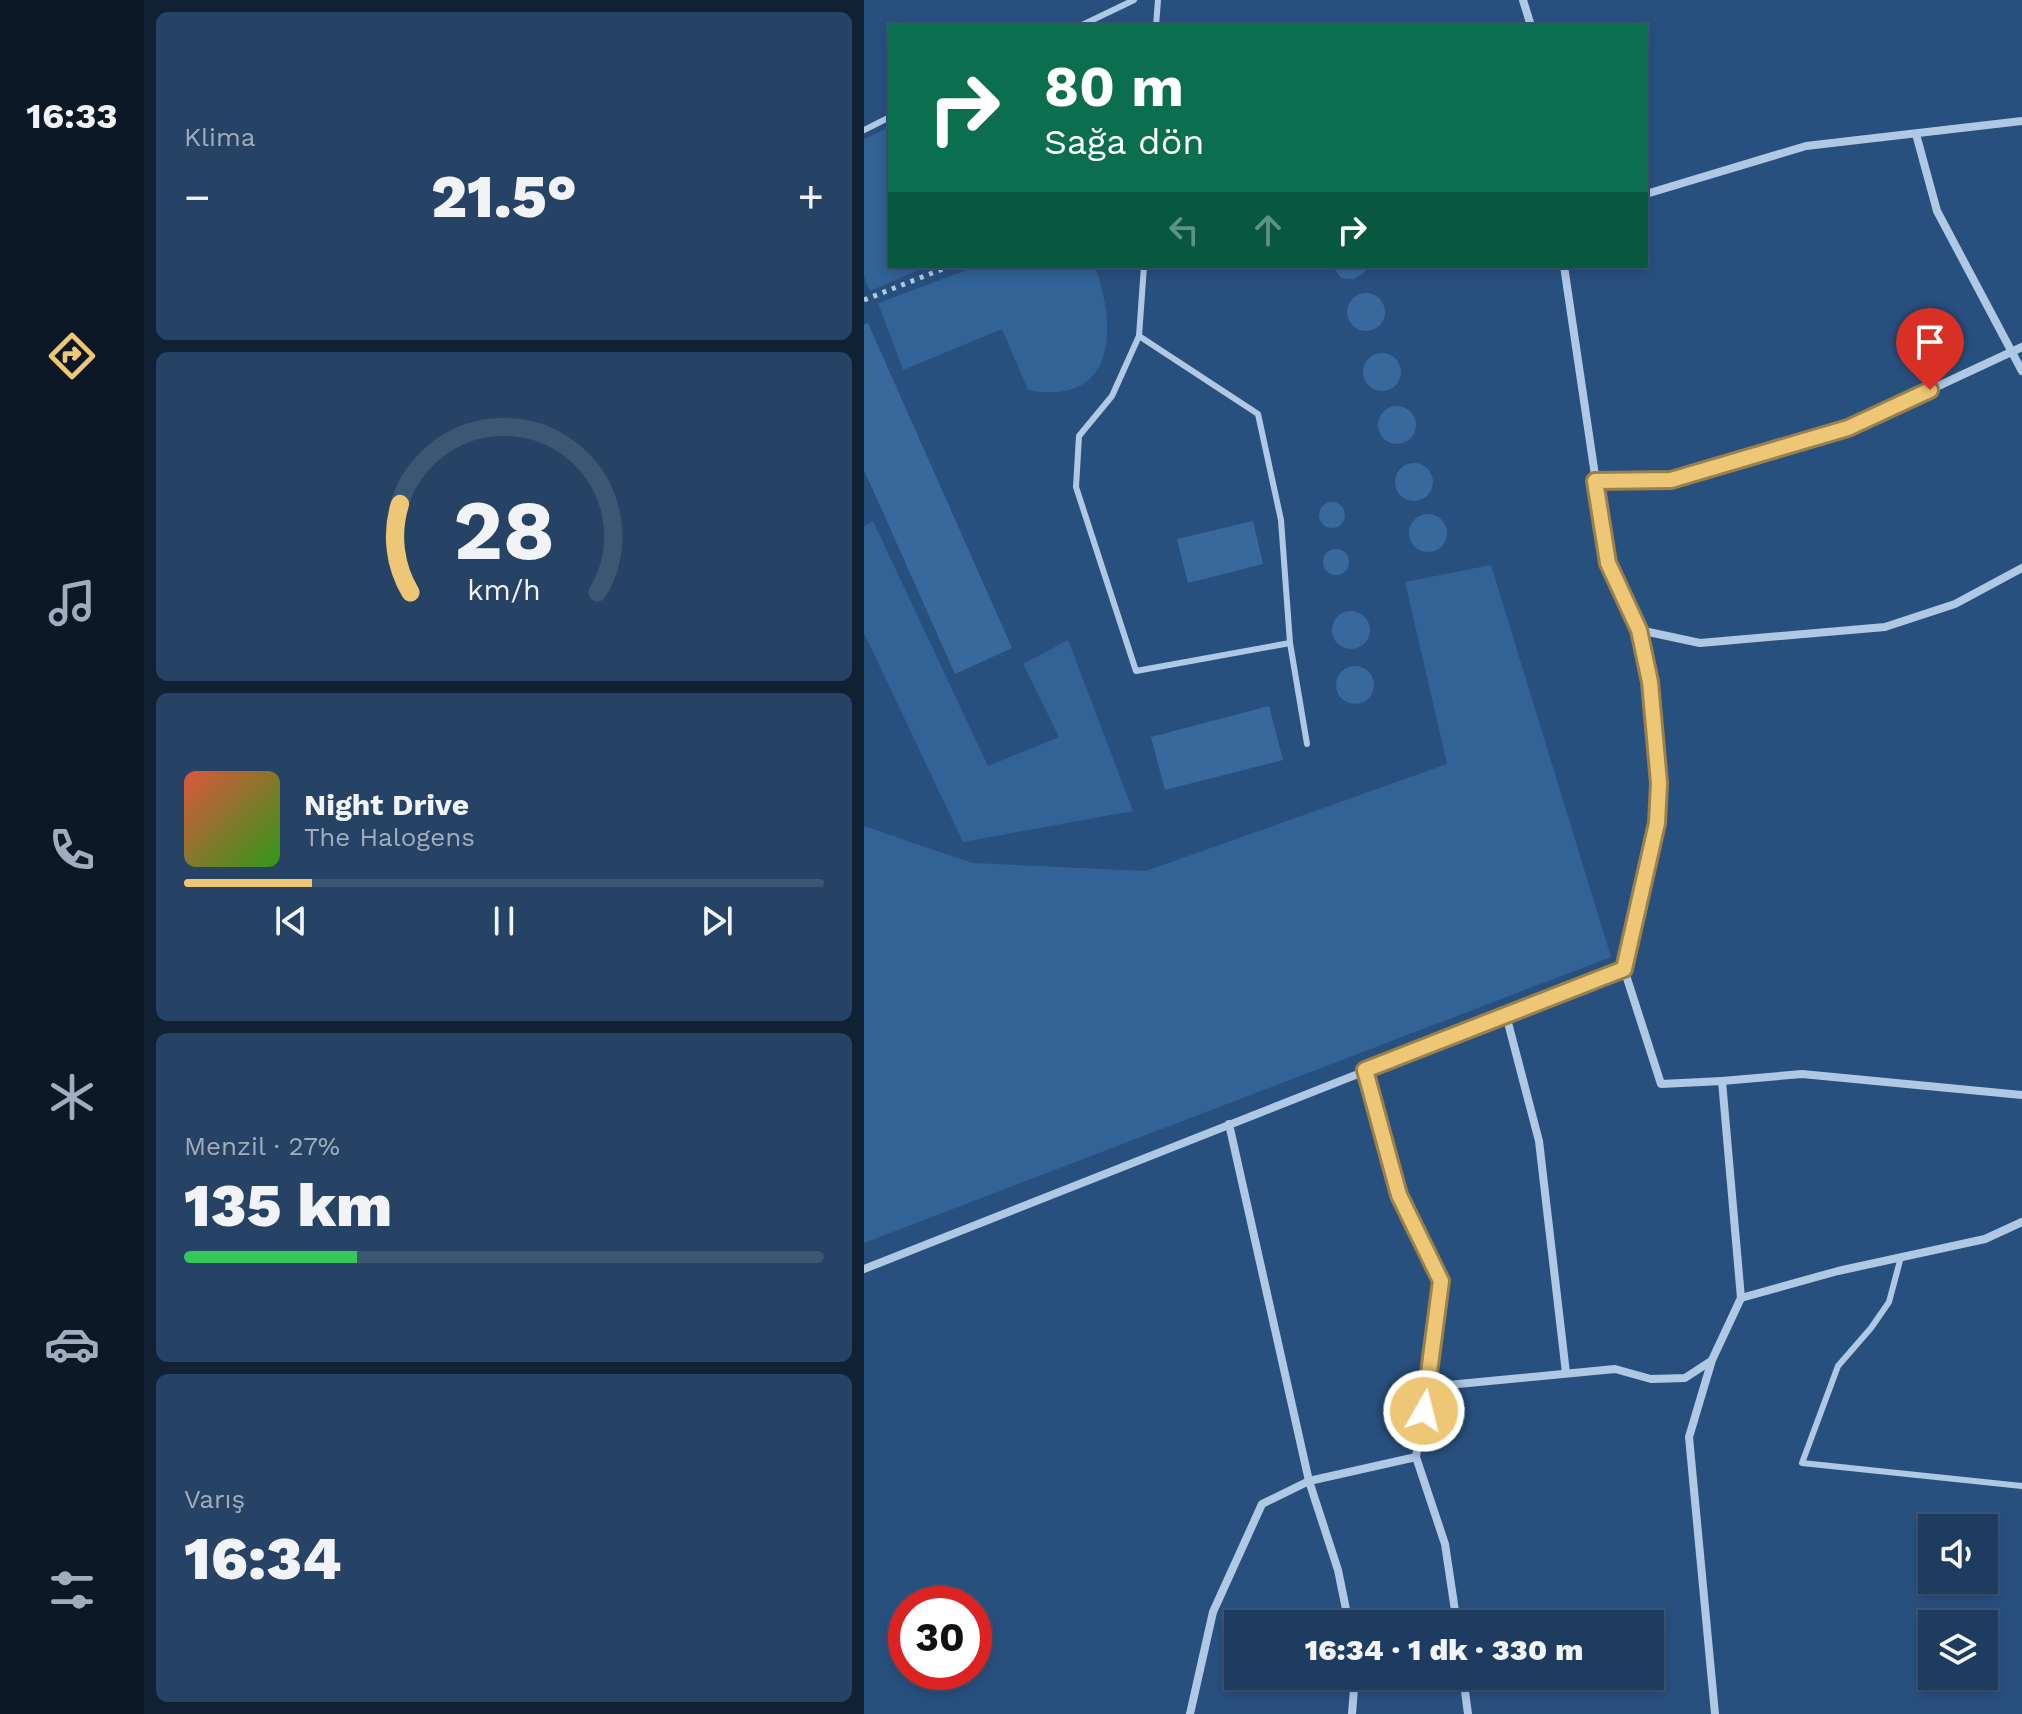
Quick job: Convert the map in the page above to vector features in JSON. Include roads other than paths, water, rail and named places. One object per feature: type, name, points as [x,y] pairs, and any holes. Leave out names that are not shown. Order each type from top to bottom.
[{"type":"street","points":[[1523,0],[1530,24]]},
{"type":"street","points":[[1648,193],[1806,146],[2022,121]]},
{"type":"street","points":[[1916,134],[1937,211],[2022,371]]},
{"type":"street","points":[[1564,268],[1608,563],[1639,630],[1650,682],[1659,783],[1657,823],[1624,969],[1661,1084],[1802,1074],[2022,1095]]},
{"type":"street","points":[[1595,481],[1671,480],[1848,428],[2022,347]]},
{"type":"street","points":[[1639,630],[1700,643],[1885,627],[1955,604],[2022,568]]},
{"type":"street","points":[[864,1269],[1624,969]]},
{"type":"street","points":[[1506,1015],[1539,1141],[1566,1373]]},
{"type":"street","points":[[1365,1070],[1399,1195],[1441,1281],[1416,1457],[1445,1544],[1455,1610]]},
{"type":"street","points":[[1715,1714],[1689,1437],[1712,1360],[1741,1298],[1722,1081]]},
{"type":"street","points":[[1229,1124],[1309,1481],[1338,1570],[1346,1610]]},
{"type":"street","points":[[1741,1298],[1985,1239],[2022,1222]]},
{"type":"street","points":[[1427,1387],[1615,1369],[1651,1379],[1685,1378],[1712,1360]]},
{"type":"street","points":[[1190,1714],[1213,1612],[1262,1504],[1309,1481],[1416,1457]]},
{"type":"street","points":[[1352,1714],[1354,1690]]},
{"type":"street","points":[[1465,1690],[1468,1714]]},
{"type":"lane","points":[[1084,24],[1134,0]]},
{"type":"lane","points":[[1156,24],[1158,0]]},
{"type":"lane","points":[[864,130],[888,118]]},
{"type":"lane","points":[[1144,268],[1139,336],[1112,396],[1079,436],[1076,487],[1136,671],[1290,643]]},
{"type":"lane","points":[[1139,336],[1258,414],[1281,520],[1290,643],[1307,744]]},
{"type":"lane","points":[[1901,1257],[1889,1302],[1838,1366],[1802,1463],[2022,1486]]}]
